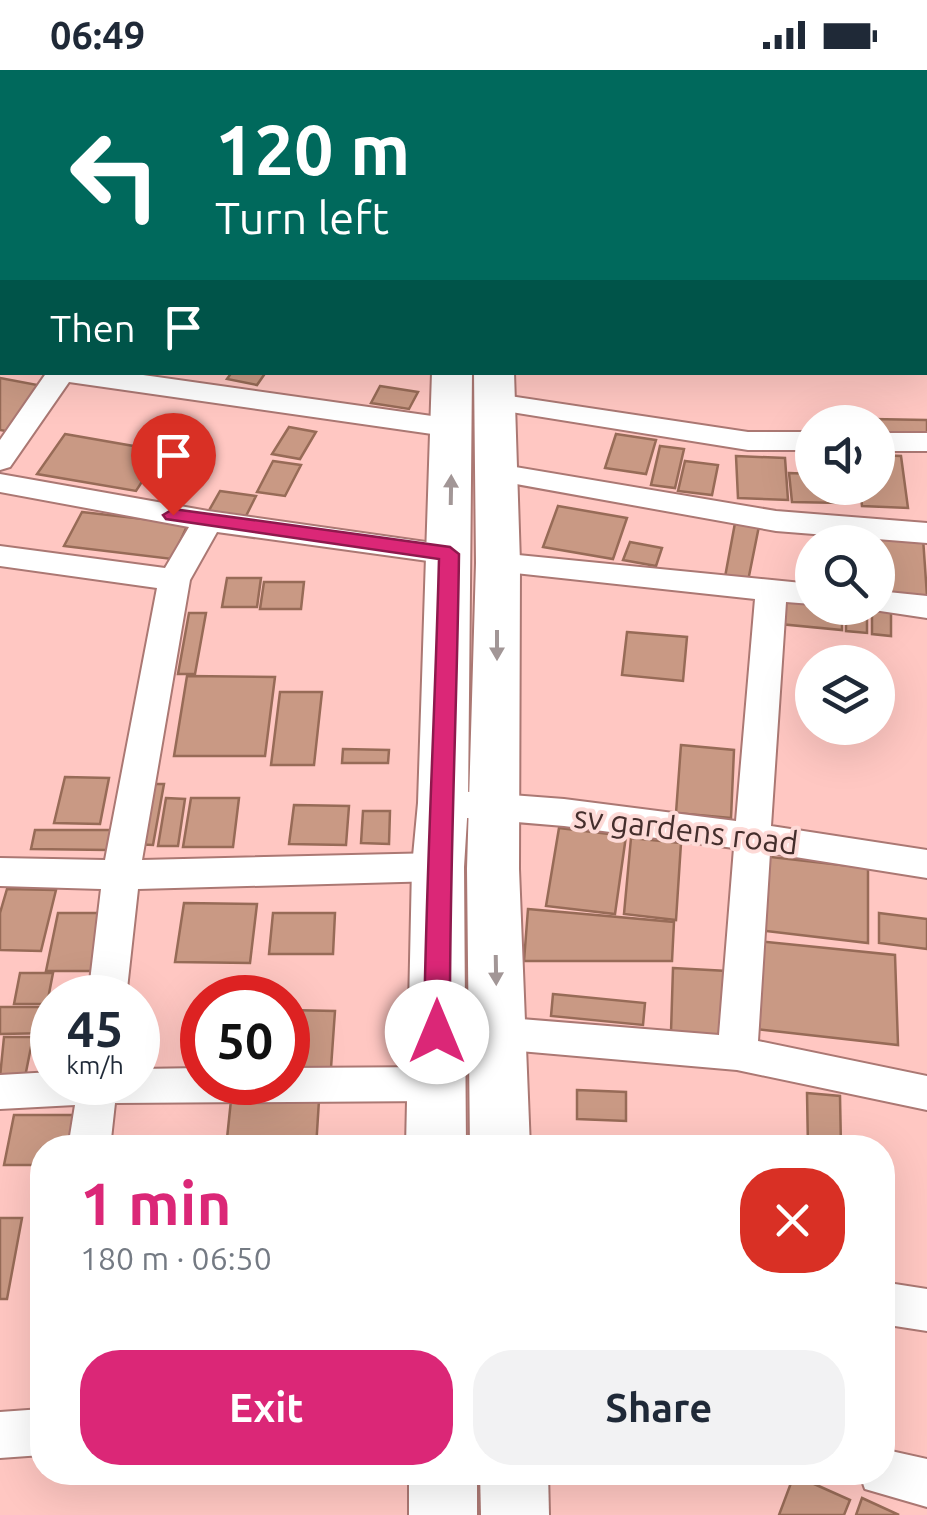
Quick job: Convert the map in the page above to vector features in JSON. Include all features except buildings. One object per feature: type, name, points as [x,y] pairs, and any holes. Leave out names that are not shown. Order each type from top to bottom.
[{"type":"main road","points":[[436,1135],[438,867],[444,803],[452,375]]},
{"type":"main road","points":[[496,387],[500,1135]]},
{"type":"main road","points":[[443,1485],[443,1515]]},
{"type":"main road","points":[[515,1485],[516,1515]]},
{"type":"street","points":[[0,461],[60,375]]},
{"type":"street","points":[[75,375],[453,428]]},
{"type":"street","points":[[496,387],[748,441],[795,441]]},
{"type":"street","points":[[895,442],[927,442]]},
{"type":"street","points":[[498,473],[776,521],[927,534]]},
{"type":"street","points":[[0,483],[208,521],[450,554]]},
{"type":"street","points":[[110,975],[121,875],[174,580],[208,521]]},
{"type":"street","points":[[0,556],[174,580]]},
{"type":"street","points":[[498,563],[795,592]]},
{"type":"street","points":[[737,1053],[771,589]]},
{"type":"street","points":[[895,604],[927,608]]},
{"type":"street","name":"sv gardens road","points":[[444,803],[751,837],[927,864]]},
{"type":"street","points":[[0,872],[121,875],[438,867]]},
{"type":"street","points":[[497,1033],[737,1053],[927,1093]]},
{"type":"street","points":[[160,1084],[435,1084]]},
{"type":"street","points":[[0,1092],[30,1090]]},
{"type":"street","points":[[91,1135],[95,1105]]},
{"type":"street","points":[[895,1305],[927,1310]]},
{"type":"street","points":[[0,1435],[30,1433]]},
{"type":"street","points":[[895,1475],[927,1483]]},
{"type":"route","points":[[173,515],[450,554],[444,803],[438,867],[437,1032]]}]
